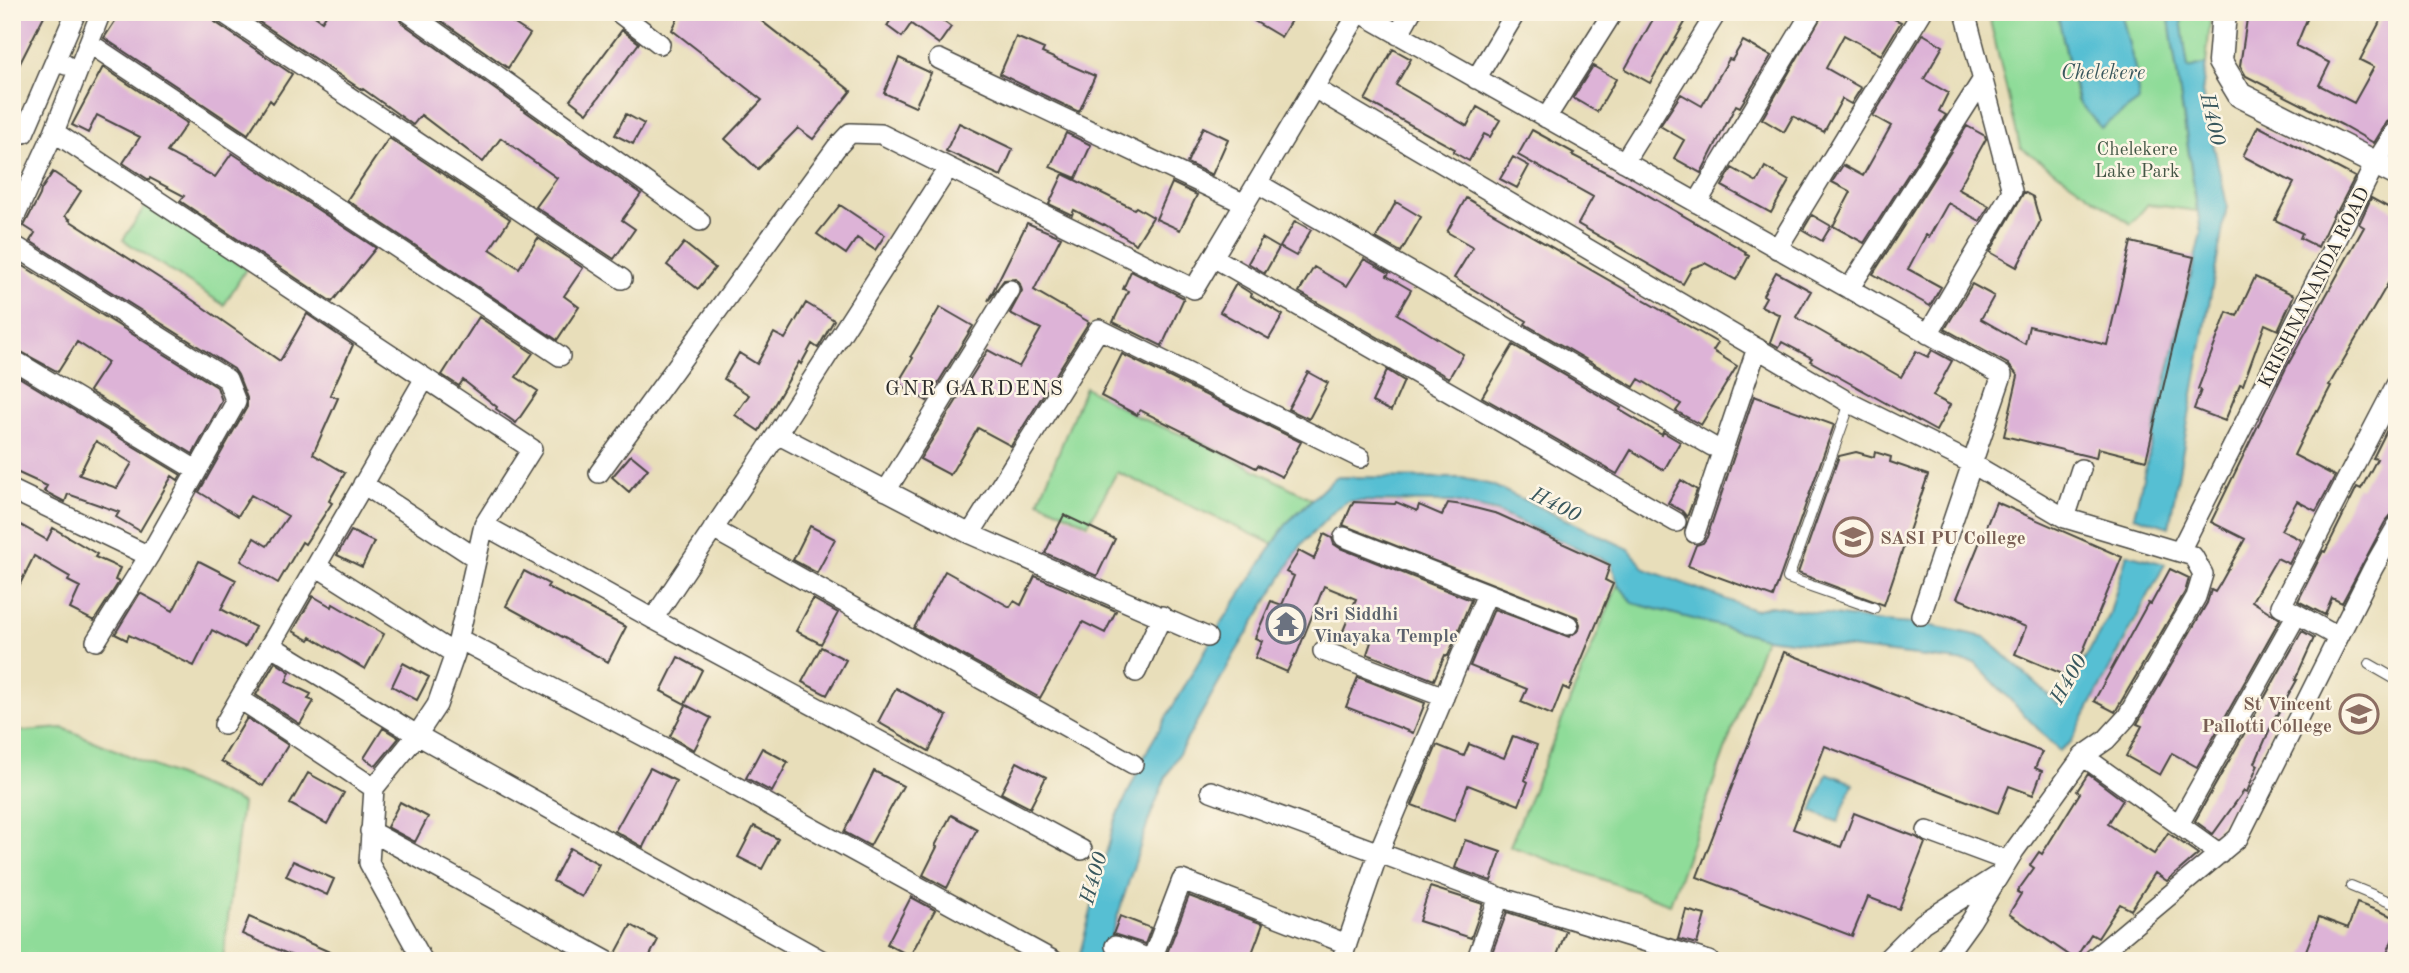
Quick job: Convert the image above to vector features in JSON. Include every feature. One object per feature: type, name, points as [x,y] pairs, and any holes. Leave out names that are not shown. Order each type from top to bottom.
[{"type":"street","points":[[12,128],[23,133],[76,12]]},
{"type":"street","points":[[13,220],[54,132],[101,12]]},
{"type":"street","points":[[222,12],[622,279]]},
{"type":"street","points":[[408,12],[701,221]]},
{"type":"street","points":[[618,12],[660,44]]},
{"type":"street","points":[[599,473],[836,148],[850,133],[881,134],[1194,289],[1359,12],[2002,375],[1970,463],[1921,615]]},
{"type":"street","points":[[1398,34],[1411,12]]},
{"type":"street","points":[[1476,79],[1516,12]]},
{"type":"street","points":[[1546,118],[1613,12]]},
{"type":"street","points":[[1624,162],[1717,12]]},
{"type":"street","points":[[1697,203],[1812,12]]},
{"type":"street","points":[[1777,249],[1922,12]]},
{"type":"street","points":[[1928,334],[2012,191],[1965,12]]},
{"type":"street","name":"KRISHNANANDA ROAD","points":[[2180,551],[2386,168],[2240,95],[2220,61],[2224,12]]},
{"type":"street","points":[[89,43],[560,356]]},
{"type":"street","points":[[939,60],[1245,204]]},
{"type":"street","points":[[55,61],[79,69]]},
{"type":"street","points":[[1849,289],[1983,79]]},
{"type":"street","points":[[1314,88],[1850,403],[1970,463],[2064,518],[2180,551],[2203,573],[2196,597],[2127,717],[2106,740],[2083,756],[2003,868],[1945,960]]},
{"type":"street","points":[[2386,168],[2397,129]]},
{"type":"street","points":[[54,132],[532,449],[484,525],[457,647],[437,705],[374,788],[369,863],[423,961]]},
{"type":"street","points":[[653,619],[777,434],[948,168]]},
{"type":"street","points":[[1257,183],[1712,446]]},
{"type":"street","points":[[12,244],[227,379],[236,402],[149,555],[96,641]]},
{"type":"street","points":[[1213,257],[1676,522]]},
{"type":"street","points":[[886,491],[1010,290]]},
{"type":"street","points":[[970,534],[1098,329],[1360,458]]},
{"type":"street","points":[[1695,533],[1757,348]]},
{"type":"street","points":[[12,359],[196,470]]},
{"type":"street","points":[[224,725],[425,378]]},
{"type":"street","points":[[2338,637],[2281,606],[2397,383]]},
{"type":"street","points":[[777,434],[970,534],[1207,637]]},
{"type":"street","points":[[2064,518],[2081,469]]},
{"type":"street","points":[[363,484],[476,558]]},
{"type":"street","points":[[12,490],[149,555]]},
{"type":"street","points":[[484,525],[1082,850]]},
{"type":"street","points":[[2091,961],[2238,838],[2373,568],[2397,526]]},
{"type":"street","points":[[713,528],[1133,764]]},
{"type":"street","points":[[1344,537],[1568,625]]},
{"type":"street","points":[[316,566],[457,647],[653,741],[1054,961]]},
{"type":"street","points":[[1115,946],[1154,960],[1182,880],[1344,953],[1378,854],[1487,594]]},
{"type":"street","points":[[2179,824],[2297,614]]},
{"type":"street","points":[[1136,671],[1162,616]]},
{"type":"street","points":[[270,645],[416,736],[823,961]]},
{"type":"street","points":[[1322,651],[1444,696]]},
{"type":"street","points":[[240,699],[374,788]]},
{"type":"street","points":[[2083,756],[2220,853]]},
{"type":"street","points":[[1211,791],[1499,897],[1704,960]]},
{"type":"street","points":[[370,831],[607,961]]},
{"type":"street","points":[[1927,831],[2003,868]]},
{"type":"street","points":[[1885,961],[1923,923],[2003,868]]},
{"type":"street","points":[[1476,961],[1499,897]]},
{"type":"lane","points":[[1850,403],[1788,578],[1874,608]]},
{"type":"lane","points":[[2368,664],[2397,680]]},
{"type":"lane","points":[[2351,886],[2397,905]]},
{"type":"green space","name":"Chelekere Lake Park","points":[[1988,12],[2057,12],[2077,101],[2135,69],[2121,12],[2168,12],[2197,211],[2148,204],[2131,224],[2020,147]]},
{"type":"green space","points":[[2180,12],[2211,12],[2206,64],[2188,69]]},
{"type":"green space","points":[[146,205],[246,269],[224,305],[123,240]]},
{"type":"green space","points":[[1085,387],[1138,417],[1205,444],[1312,499],[1288,522],[1273,544],[1117,472],[1088,524],[1039,501]]},
{"type":"green space","points":[[1618,584],[1633,603],[1765,638],[1670,904],[1510,846]]},
{"type":"green space","points":[[63,728],[242,803],[223,959],[226,961],[12,961],[12,732]]},
{"type":"water","name":"Chelekere","points":[[2057,12],[2121,12],[2135,69],[2139,101],[2101,128],[2078,101]]},
{"type":"water","points":[[2168,12],[2180,12],[2188,69],[2206,64],[2202,93],[2227,205],[2169,527],[2134,516],[2201,233]]},
{"type":"water","points":[[1336,477],[1462,478],[1492,485],[1629,549],[1645,569],[1754,610],[1770,606],[1883,622],[1927,625],[1985,637],[2059,705],[2109,616],[2127,554],[2165,564],[2071,742],[2059,751],[1975,663],[1765,638],[1633,603],[1618,584],[1611,563],[1497,512],[1454,502],[1348,501],[1336,509],[1302,544],[1234,655],[1166,777],[1148,822],[1103,961],[1078,961],[1114,823],[1149,747],[1219,627],[1288,522]]},
{"type":"water","points":[[1827,773],[1853,783],[1838,822],[1812,812]]},
{"type":"building","points":[[12,12],[46,12],[12,79]]},
{"type":"building","points":[[121,12],[210,12],[215,22],[292,74],[273,103],[270,100],[248,134],[104,38]]},
{"type":"building","points":[[244,12],[309,12],[322,21],[328,12],[396,12],[401,22],[641,194],[622,220],[635,229],[614,259],[536,207],[557,178],[501,138],[483,162],[421,115],[413,125],[363,89]]},
{"type":"building","points":[[429,12],[511,12],[507,19],[530,34],[508,68]]},
{"type":"building","points":[[681,12],[750,12],[851,91],[813,139],[798,128],[758,169],[725,139],[762,100],[672,30]]},
{"type":"building","points":[[894,12],[931,12],[951,27],[939,44],[911,24],[902,37],[887,26]]},
{"type":"building","points":[[1239,12],[1296,12],[1281,37]]},
{"type":"building","points":[[1657,12],[1691,12],[1650,83],[1625,69]]},
{"type":"building","points":[[1824,12],[1898,12],[1894,19],[1901,22],[1881,55],[1844,35],[1826,68],[1861,88],[1851,104],[1842,99],[1824,132],[1793,116],[1784,132],[1762,119]]},
{"type":"building","points":[[2248,12],[2310,12],[2296,46],[2330,63],[2319,85],[2354,103],[2374,67],[2360,60],[2385,12],[2397,12],[2397,117],[2387,122],[2374,143],[2246,76],[2240,66]]},
{"type":"building","points":[[622,30],[639,43],[587,113],[570,100]]},
{"type":"building","points":[[1923,34],[1943,46],[1924,79],[1948,93],[1939,111],[1946,115],[1864,243],[1833,226],[1851,192],[1832,182],[1843,165],[1863,176],[1891,126],[1873,116]]},
{"type":"building","points":[[1016,37],[1044,49],[1042,53],[1095,76],[1079,112],[1000,74]]},
{"type":"building","points":[[1743,41],[1771,56],[1740,107],[1736,105],[1701,173],[1674,158],[1684,140],[1660,126],[1681,94],[1702,106],[1729,59],[1732,60]]},
{"type":"building","points":[[1393,49],[1411,59],[1396,85],[1467,126],[1477,107],[1500,120],[1490,137],[1484,134],[1469,161],[1453,152],[1455,149],[1365,100]]},
{"type":"building","points":[[899,58],[931,73],[915,107],[884,93]]},
{"type":"building","points":[[1593,66],[1616,79],[1597,112],[1573,98]]},
{"type":"building","points":[[103,67],[187,123],[167,152],[215,177],[232,153],[376,248],[332,302],[180,201],[184,196],[150,178],[149,180],[123,163],[140,137],[97,115],[88,133],[72,125]]},
{"type":"building","points":[[626,114],[644,124],[633,144],[615,135]]},
{"type":"building","points":[[959,123],[1013,149],[1001,176],[946,151]]},
{"type":"building","points":[[1967,126],[1986,139],[1958,189],[1989,206],[1980,221],[1948,203],[1929,237],[1926,235],[1908,269],[1941,287],[1930,306],[1873,274]]},
{"type":"building","points":[[2258,126],[2355,177],[2318,247],[2300,238],[2302,233],[2275,220],[2294,183],[2243,156]]},
{"type":"building","points":[[1203,127],[1228,139],[1212,175],[1187,163]]},
{"type":"building","points":[[1532,130],[1746,252],[1749,256],[1736,280],[1705,263],[1692,268],[1683,284],[1578,224],[1593,197],[1518,155]]},
{"type":"building","points":[[1066,133],[1091,145],[1076,178],[1050,167]]},
{"type":"building","points":[[389,138],[510,219],[490,249],[519,268],[538,238],[583,268],[564,296],[579,307],[557,340],[347,200]]},
{"type":"building","points":[[1513,157],[1529,166],[1517,188],[1500,179]]},
{"type":"building","points":[[1765,167],[1789,181],[1771,213],[1722,186],[1732,168],[1757,182]]},
{"type":"building","points":[[53,172],[81,191],[65,216],[69,220],[181,292],[280,361],[307,314],[353,345],[330,395],[338,398],[313,454],[345,473],[329,501],[332,503],[305,544],[302,542],[278,583],[241,561],[254,538],[267,546],[288,516],[251,495],[238,516],[199,492],[247,407],[247,398],[238,375],[234,369],[30,241],[35,233],[24,226]]},
{"type":"building","points":[[1063,174],[1153,217],[1136,244],[1104,224],[1074,210],[1072,215],[1049,204]]},
{"type":"building","points":[[1172,183],[1197,195],[1180,230],[1156,219]]},
{"type":"building","points":[[2024,192],[2033,197],[2040,222],[2017,267],[1990,252]]},
{"type":"building","points":[[1466,198],[1718,343],[1713,351],[1737,366],[1701,425],[1676,411],[1681,404],[1639,379],[1634,387],[1525,324],[1527,321],[1454,278],[1473,247],[1447,232]]},
{"type":"building","points":[[2371,198],[2397,212],[2397,268],[2329,385],[2331,386],[2294,455],[2335,476],[2316,511],[2297,501],[2281,530],[2301,540],[2289,564],[2277,558],[2252,601],[2280,619],[2197,767],[2172,753],[2160,775],[2126,756],[2142,726],[2137,724],[2207,603],[2211,590],[2215,592],[2245,539],[2211,522],[2286,368],[2364,227],[2359,224]]},
{"type":"building","points":[[1396,202],[1421,217],[1401,252],[1376,238]]},
{"type":"building","points":[[840,205],[885,235],[875,250],[857,238],[846,254],[817,234]]},
{"type":"building","points":[[1812,215],[1831,226],[1822,241],[1803,230]]},
{"type":"building","points":[[1295,221],[1311,230],[1296,256],[1280,247]]},
{"type":"building","points":[[1027,223],[1061,237],[1034,290],[1089,322],[1011,446],[978,428],[950,475],[920,459],[988,350],[1019,367],[1041,329],[1010,313],[1022,291],[1016,279],[1004,280],[988,301]]},
{"type":"building","points":[[1262,238],[1279,248],[1265,273],[1248,263]]},
{"type":"building","points":[[2131,242],[2194,257],[2146,460],[2098,448],[2096,458],[2004,436],[2018,376],[2008,364],[1945,329],[1972,284],[1994,296],[1981,319],[2025,344],[2029,326],[2107,345]]},
{"type":"building","points":[[684,243],[715,268],[698,289],[667,265]]},
{"type":"building","points":[[1364,259],[1411,290],[1397,314],[1463,354],[1449,378],[1299,292],[1314,267],[1347,286]]},
{"type":"building","points":[[17,262],[217,387],[222,401],[193,454],[89,391],[108,362],[77,342],[58,372],[12,347],[12,269]]},
{"type":"building","points":[[1131,271],[1184,298],[1162,346],[1113,322],[1128,291],[1123,289]]},
{"type":"building","points":[[1776,272],[1811,291],[1796,317],[1901,377],[1916,351],[1928,357],[1932,350],[1952,361],[1933,396],[1950,405],[1936,431],[1810,361],[1812,358],[1782,342],[1779,347],[1770,342],[1780,315],[1761,306],[1766,297],[1763,295]]},
{"type":"building","points":[[2255,277],[2294,295],[2278,330],[2265,324],[2243,385],[2240,384],[2225,421],[2194,409],[2201,390],[2198,389],[2227,312],[2237,316]]},
{"type":"building","points":[[1236,284],[1283,315],[1269,339],[1220,312]]},
{"type":"building","points":[[806,303],[834,320],[818,348],[812,344],[801,364],[799,362],[759,431],[735,415],[749,395],[724,379],[739,353],[757,364],[774,333],[785,339]]},
{"type":"building","points":[[940,307],[973,326],[927,401],[898,383]]},
{"type":"building","points":[[479,317],[533,353],[516,377],[538,391],[516,423],[463,380],[459,386],[442,375]]},
{"type":"building","points":[[1513,345],[1662,435],[1663,432],[1680,442],[1664,470],[1631,450],[1617,474],[1482,397]]},
{"type":"building","points":[[1122,354],[1301,442],[1282,477],[1258,465],[1256,468],[1140,410],[1137,415],[1101,396]]},
{"type":"building","points":[[1387,370],[1404,381],[1391,411],[1372,402]]},
{"type":"building","points":[[1308,372],[1328,383],[1309,419],[1288,409]]},
{"type":"building","points":[[12,373],[181,475],[178,480],[172,476],[140,531],[116,517],[119,512],[68,494],[65,502],[44,491],[47,486],[12,470]],"holes":[[[96,441],[132,463],[117,488],[79,475]]]},
{"type":"building","points":[[1754,396],[1834,425],[1773,597],[1688,566],[1696,545],[1703,543],[1707,537]]},
{"type":"building","points":[[2397,410],[2397,508],[2385,522],[2342,603],[2332,598],[2325,615],[2298,601],[2357,487],[2361,489],[2377,459],[2373,458]]},
{"type":"building","name":"SASI PU College","points":[[1856,452],[1874,457],[1875,452],[1891,457],[1890,462],[1928,475],[1884,605],[1798,573],[1839,456]]},
{"type":"building","points":[[631,455],[648,469],[629,492],[612,477]]},
{"type":"building","points":[[1681,480],[1697,490],[1687,517],[1668,503]]},
{"type":"building","points":[[1353,502],[1396,502],[1417,511],[1419,505],[1442,515],[1448,503],[1463,505],[1498,514],[1610,565],[1605,580],[1613,584],[1569,690],[1563,687],[1552,715],[1521,702],[1527,689],[1470,666],[1494,609],[1569,637],[1579,630],[1577,617],[1343,525]]},
{"type":"building","points":[[1996,502],[2122,557],[2072,678],[2015,654],[2026,627],[1957,598]]},
{"type":"building","points":[[1064,515],[1115,539],[1097,576],[1045,553]]},
{"type":"building","points":[[12,520],[47,540],[53,528],[97,554],[95,557],[120,568],[115,580],[119,582],[94,621],[70,609],[80,587],[68,581],[70,577],[34,556],[12,600]]},
{"type":"building","points":[[810,526],[835,539],[817,573],[793,560]]},
{"type":"building","points":[[351,531],[374,542],[362,567],[337,555]]},
{"type":"building","points":[[1324,534],[1332,538],[1334,544],[1340,548],[1471,600],[1448,656],[1445,655],[1434,680],[1367,654],[1371,642],[1343,631],[1356,599],[1324,586],[1287,672],[1255,658],[1262,641],[1255,638],[1271,601],[1282,605],[1294,576],[1286,572],[1299,551],[1314,559]]},
{"type":"building","points":[[199,561],[236,580],[221,609],[255,627],[245,647],[212,630],[194,666],[129,635],[127,640],[115,634],[140,593],[173,611]]},
{"type":"building","points":[[2170,569],[2189,578],[2185,592],[2115,712],[2094,701],[2148,603],[2151,604]]},
{"type":"building","points":[[524,571],[549,584],[547,587],[626,627],[608,662],[506,606]]},
{"type":"building","points":[[945,571],[1010,607],[1014,601],[1021,605],[1035,576],[1116,611],[1105,633],[1083,622],[1040,698],[914,628]]},
{"type":"building","points":[[313,596],[332,607],[333,604],[384,634],[365,669],[311,637],[309,640],[293,631]]},
{"type":"building","points":[[813,599],[838,613],[821,644],[796,631]]},
{"type":"building","points":[[2302,631],[2314,638],[2297,680],[2276,715],[2255,763],[2258,765],[2247,792],[2244,791],[2213,834],[2195,821]]},
{"type":"building","points":[[821,647],[846,660],[827,695],[802,682]]},
{"type":"building","points":[[1784,652],[2042,752],[2035,768],[2042,771],[2033,795],[2009,786],[1998,813],[1825,746],[1793,829],[1841,847],[1854,813],[1925,843],[1899,909],[1868,897],[1852,936],[1697,877]]},
{"type":"building","points":[[678,657],[702,670],[685,704],[661,691]]},
{"type":"building","points":[[275,662],[290,672],[286,682],[311,694],[308,699],[314,701],[300,724],[256,695]]},
{"type":"building","points":[[403,663],[429,677],[417,700],[392,686]]},
{"type":"building","points":[[1358,677],[1425,703],[1413,733],[1346,707]]},
{"type":"building","points":[[896,688],[947,716],[929,751],[878,722]]},
{"type":"building","points":[[686,705],[711,718],[694,750],[670,736]]},
{"type":"building","points":[[247,718],[288,745],[263,786],[221,761]]},
{"type":"building","points":[[383,728],[399,738],[376,766],[364,758]]},
{"type":"building","points":[[1513,736],[1537,745],[1519,805],[1468,785],[1454,821],[1412,805],[1437,745],[1464,756],[1469,744],[1504,758]]},
{"type":"building","points":[[762,748],[788,762],[772,792],[746,778]]},
{"type":"building","points":[[1017,762],[1046,777],[1030,808],[1001,793]]},
{"type":"building","points":[[650,768],[676,781],[643,847],[615,831]]},
{"type":"building","points":[[874,771],[903,786],[870,846],[844,832]]},
{"type":"building","points":[[308,773],[344,793],[327,824],[290,804]]},
{"type":"building","points":[[2088,774],[2123,800],[2108,824],[2154,854],[2168,833],[2198,854],[2167,881],[2155,873],[2131,910],[2120,904],[2098,938],[2091,934],[2075,959],[2009,914],[2021,894],[2017,892],[2034,868],[2030,865],[2039,852],[2042,854],[2080,793],[2077,791]]},
{"type":"building","points":[[400,802],[428,817],[415,842],[387,827]]},
{"type":"building","points":[[951,815],[977,829],[947,888],[923,875]]},
{"type":"building","points":[[754,826],[778,839],[762,869],[738,857]]},
{"type":"building","points":[[1465,840],[1501,852],[1491,881],[1455,868]]},
{"type":"building","points":[[570,848],[599,864],[582,897],[553,881]]},
{"type":"building","points":[[293,861],[334,879],[327,895],[286,876]]},
{"type":"building","points":[[1430,887],[1483,904],[1471,938],[1419,921]]},
{"type":"building","points":[[1189,896],[1263,924],[1249,961],[1178,961],[1166,956]]},
{"type":"building","points":[[911,897],[935,910],[910,956],[887,944]]},
{"type":"building","points":[[2357,903],[2397,918],[2397,928],[2384,961],[2302,961],[2319,917],[2348,928]]},
{"type":"building","points":[[1686,910],[1705,915],[1697,944],[1678,939]]},
{"type":"building","points":[[1507,912],[1566,931],[1555,961],[1489,961]]},
{"type":"building","points":[[1120,916],[1151,928],[1145,944],[1113,934]]},
{"type":"building","points":[[249,917],[350,961],[304,961],[242,934]]},
{"type":"building","points":[[631,925],[658,940],[647,961],[619,961],[616,953]]},
{"type":"place","name":"SASI PU College","points":[[1853,537]]},
{"type":"place","name":"Sri Siddhi Vinayaka Temple","points":[[1286,624]]},
{"type":"place","name":"St Vincent Pallotti College","points":[[2359,714]]},
{"type":"district","name":"GNR GARDENS","points":[[975,388]]},
{"type":"water label","name":"H400","points":[[2213,119]]},
{"type":"water label","name":"H400","points":[[1556,504]]},
{"type":"water label","name":"H400","points":[[2068,679]]},
{"type":"water label","name":"H400","points":[[1093,878]]}]
